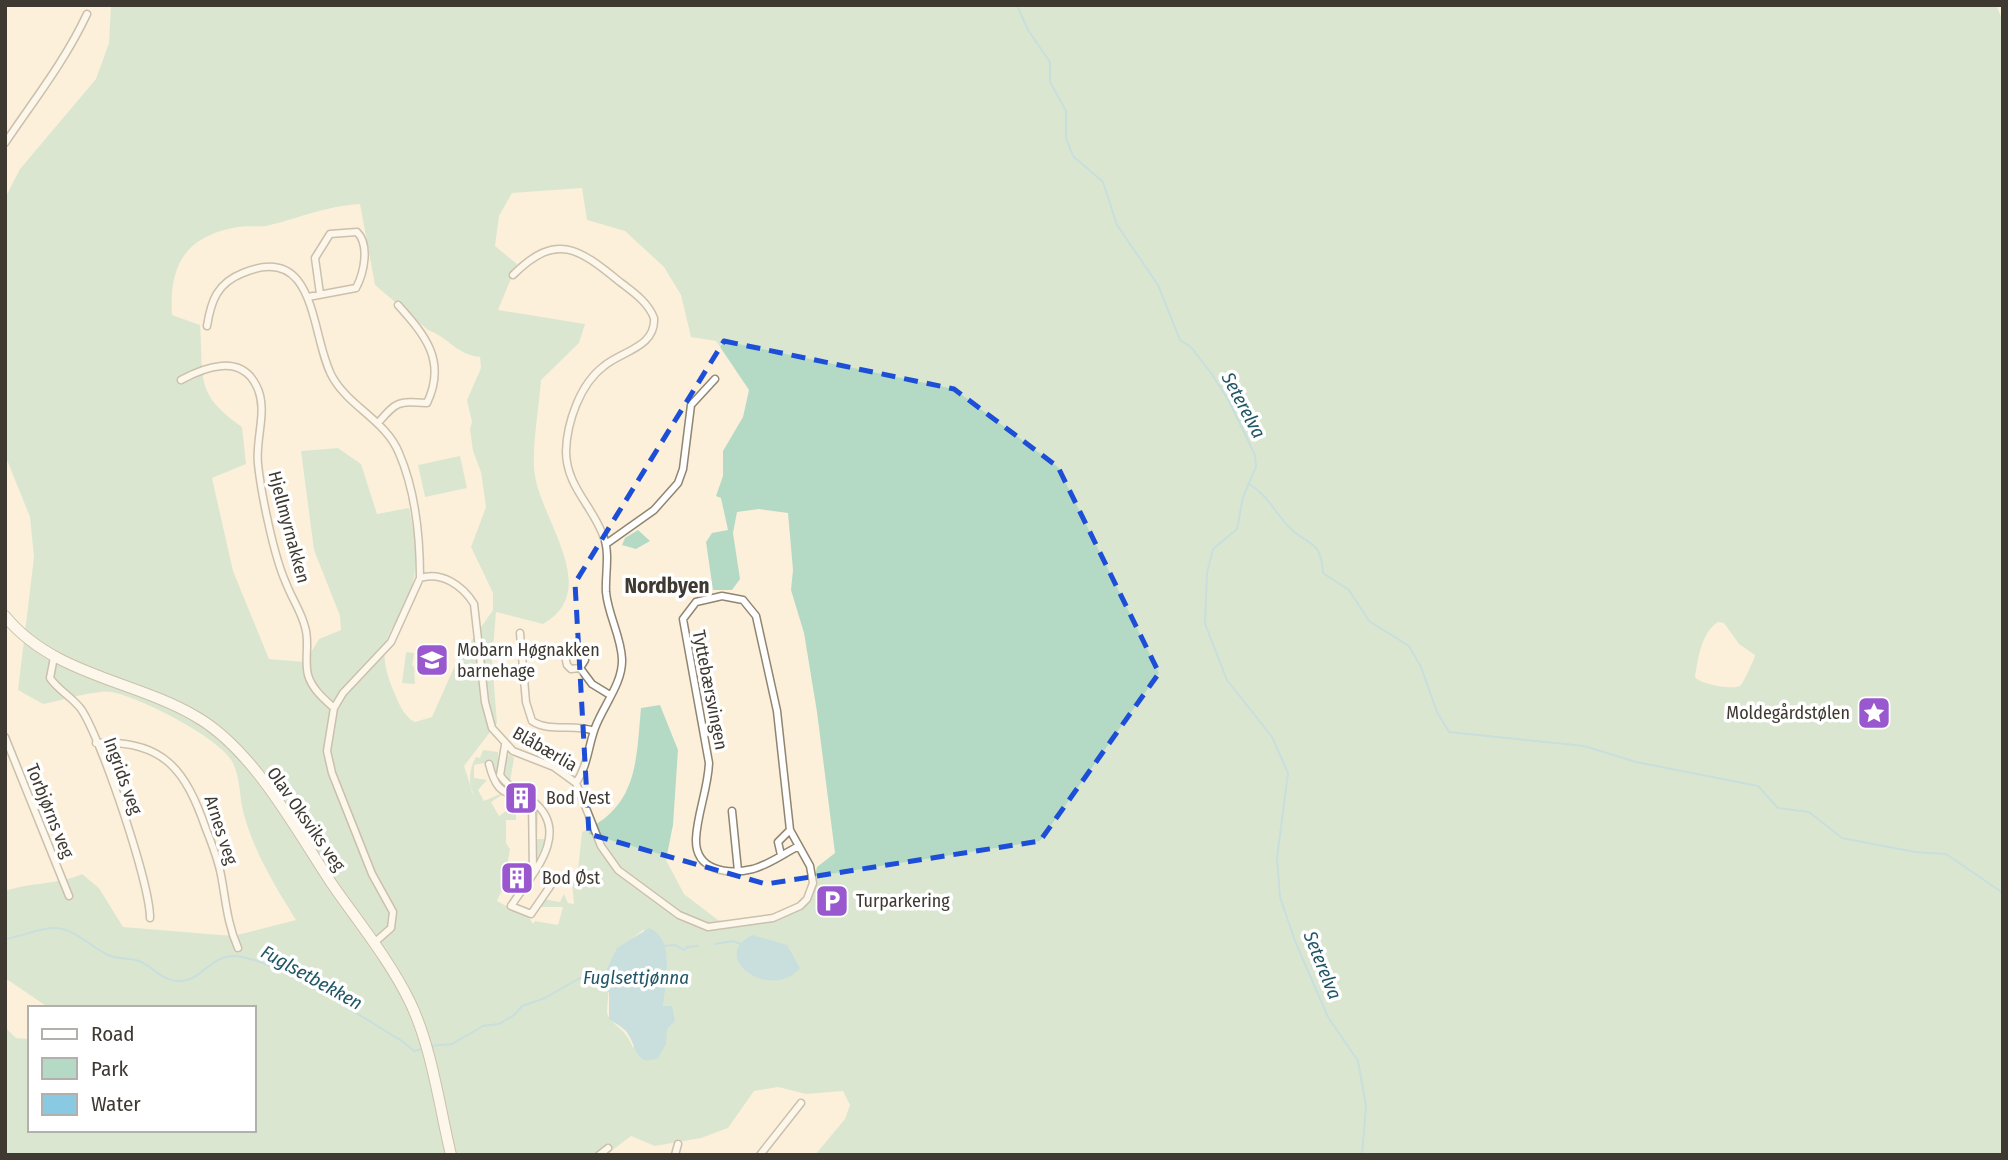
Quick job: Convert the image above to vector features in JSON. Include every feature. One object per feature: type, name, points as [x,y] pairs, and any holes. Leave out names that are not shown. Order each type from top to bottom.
[{"type":"street","points":[[5,143],[57,69],[87,14]]},
{"type":"street","points":[[308,297],[356,288],[361,278],[364,253],[362,238],[357,232],[330,234],[315,258],[320,294]]},
{"type":"street","points":[[513,275],[544,250],[571,249],[591,259],[635,294],[654,317],[653,329],[646,341],[604,365],[590,379],[578,403],[567,440],[568,467],[573,483],[606,544],[608,608],[622,658],[620,676],[594,731],[586,765],[576,783]]},
{"type":"street","points":[[206,326],[210,302],[218,289],[242,273],[270,267],[282,269],[302,284],[332,376],[347,397],[388,434],[403,464],[417,532],[420,578],[402,625],[391,642],[343,693],[334,708],[327,751],[332,773],[372,874],[393,912],[391,929],[374,943]]},
{"type":"street","points":[[378,423],[392,405],[401,401],[427,403],[432,392],[433,357],[430,343],[398,305]]},
{"type":"street","name":"Hjellmyrnakken","points":[[181,380],[207,367],[226,365],[238,368],[256,384],[262,410],[257,457],[260,480],[285,582],[301,612],[307,631],[308,675],[315,689],[334,708]]},
{"type":"street","points":[[606,544],[653,510],[678,483],[685,452],[688,413],[694,400],[715,379]]},
{"type":"street","name":"Blåbærlia","points":[[420,578],[435,576],[449,581],[467,594],[474,604],[488,717],[505,745],[561,770],[576,783],[601,846],[618,870],[679,915],[708,927],[773,918],[800,906],[807,899],[813,883],[810,866],[797,847]]},
{"type":"street","name":"Tyttebærsvingen","points":[[738,871],[726,872],[711,867],[702,860],[696,838],[709,783],[709,763],[683,620],[696,602],[709,597],[735,596],[750,606],[756,617],[777,711],[790,830],[797,847]]},
{"type":"street","name":"Olav Oksviks veg","points":[[5,617],[30,641],[54,657],[176,706],[220,734],[250,766],[374,943],[409,1001],[419,1023],[451,1155]]},
{"type":"street","points":[[520,633],[526,702],[532,721],[546,727],[582,727],[594,731]]},
{"type":"street","name":"Ingrids veg","points":[[54,657],[50,678],[79,706],[96,743],[145,886],[150,918]]},
{"type":"street","points":[[580,668],[592,684],[610,695]]},
{"type":"street","name":"Torbjørns veg","points":[[5,737],[69,896]]},
{"type":"street","name":"Arnes veg","points":[[96,743],[142,748],[170,764],[185,778],[194,794],[218,864],[229,925],[238,948]]},
{"type":"street","points":[[505,745],[500,775],[509,786],[532,800],[547,816],[551,828],[545,852],[511,906],[528,914],[534,912],[551,885]]},
{"type":"street","points":[[489,764],[492,779],[500,789],[525,795]]},
{"type":"street","points":[[532,800],[533,872]]},
{"type":"street","points":[[732,811],[738,871],[763,865],[797,847]]},
{"type":"street","name":"Tyttebærsvingen","points":[[780,855],[778,842],[790,830]]},
{"type":"street","points":[[760,1155],[800,1103]]},
{"type":"street","points":[[675,1155],[678,1144]]},
{"type":"street","points":[[599,1155],[608,1148]]},
{"type":"highlighted area","points":[[724,341],[954,389],[1058,467],[1159,673],[1040,841],[766,884],[589,834],[575,583]]},
{"type":"green space","points":[[111,5],[1996,5],[2003,21],[2003,1155],[815,1155],[845,1119],[850,1105],[843,1091],[806,1094],[778,1087],[754,1091],[728,1128],[701,1138],[655,1146],[631,1136],[606,1155],[5,1155],[5,1027],[16,1038],[28,1039],[28,1132],[256,1132],[256,1006],[46,1006],[5,978],[5,891],[82,874],[99,888],[123,927],[233,936],[296,920],[254,843],[244,815],[233,763],[213,742],[178,720],[124,695],[96,693],[43,704],[18,690],[34,557],[30,517],[5,455],[5,198],[20,169],[96,79],[109,43]],"holes":[[[582,188],[587,220],[625,231],[664,267],[681,295],[691,337],[716,341],[749,390],[743,417],[723,451],[723,476],[716,496],[721,498],[728,530],[712,533],[706,542],[713,590],[732,590],[740,579],[733,533],[737,512],[759,509],[788,513],[793,570],[791,590],[804,633],[835,853],[817,867],[813,885],[799,903],[772,918],[734,924],[718,920],[684,894],[666,860],[673,825],[678,750],[660,705],[641,708],[635,764],[624,796],[614,809],[582,832],[578,870],[572,881],[574,904],[568,903],[564,894],[560,902],[544,899],[539,907],[563,907],[558,925],[535,921],[533,924],[530,919],[497,901],[509,882],[519,876],[529,875],[530,866],[515,868],[513,872],[507,866],[510,849],[506,843],[506,820],[516,820],[516,804],[499,816],[491,802],[502,795],[508,796],[502,793],[484,801],[478,790],[487,780],[474,778],[474,765],[489,762],[499,786],[514,792],[498,778],[498,752],[483,750],[480,758],[476,757],[470,776],[471,786],[464,766],[497,723],[492,660],[496,612],[543,624],[560,609],[568,592],[568,572],[538,486],[534,467],[534,445],[541,380],[579,343],[585,324],[498,310],[517,264],[495,246],[499,216],[512,193]],[[360,204],[375,285],[428,330],[465,353],[480,357],[481,368],[467,400],[472,422],[470,429],[473,451],[481,472],[486,507],[471,547],[493,593],[493,610],[456,663],[432,717],[415,722],[404,713],[387,671],[384,655],[386,642],[403,610],[414,577],[415,542],[409,508],[377,514],[361,464],[338,448],[301,451],[314,550],[340,616],[341,630],[319,639],[305,662],[269,659],[233,571],[212,478],[246,464],[242,427],[216,404],[204,384],[200,325],[172,315],[174,281],[178,268],[184,256],[205,238],[238,227],[266,226],[325,209]],[[1718,622],[1724,623],[1739,644],[1755,655],[1738,687],[1710,684],[1695,677],[1701,647],[1712,627]],[[643,930],[660,936],[663,946],[633,1048],[626,1035],[607,1013],[611,965],[614,957]]]},
{"type":"green space","points":[[460,456],[467,488],[425,497],[418,465]]},
{"type":"green space","points":[[638,530],[650,541],[636,549],[622,545],[625,538]]},
{"type":"green space","points":[[406,652],[414,653],[412,666],[415,684],[402,683]]},
{"type":"green space","points":[[509,754],[514,758],[510,782],[502,769]]},
{"type":"green space","points":[[534,809],[542,812],[538,814],[537,839],[546,839],[535,863]]},
{"type":"water","name":"Fuglsettjønna","points":[[649,928],[663,941],[666,951],[667,974],[663,1006],[672,1006],[675,1021],[667,1029],[666,1044],[658,1058],[645,1060],[638,1055],[622,1027],[609,1019],[609,993],[602,979],[617,948]]},
{"type":"water","points":[[752,935],[787,945],[800,968],[788,977],[774,980],[761,979],[749,973],[740,965],[737,955],[740,944]]},
{"type":"waterway","name":"Seterelva","points":[[1017,5],[1028,30],[1050,62],[1050,82],[1066,111],[1066,138],[1073,156],[1103,182],[1117,225],[1158,285],[1180,340],[1191,347],[1211,373],[1229,401],[1255,455],[1256,467],[1243,497],[1237,529],[1213,549],[1207,573],[1205,624],[1227,680],[1272,737],[1288,773],[1277,858],[1280,897],[1295,941],[1328,1017],[1358,1061],[1366,1106],[1362,1155]]},
{"type":"waterway","points":[[1249,484],[1267,499],[1290,528],[1312,544],[1320,554],[1323,573],[1349,590],[1369,621],[1409,646],[1421,667],[1437,712],[1449,732],[1584,746],[1636,762],[1758,786],[1778,808],[1809,812],[1842,838],[1915,852],[1946,854],[2003,893]]},
{"type":"waterway","name":"Fuglsetbekken","points":[[5,939],[43,929],[63,929],[108,955],[139,961],[165,978],[176,981],[191,979],[223,958],[248,958],[269,965],[317,990],[414,1051],[422,1049]]},
{"type":"waterway","points":[[715,944],[733,941],[741,944]]},
{"type":"waterway","points":[[663,946],[675,945],[684,950],[698,946]]},
{"type":"waterway","name":"Fuglsetbekken","points":[[430,1046],[452,1044],[483,1026],[499,1024],[514,1015],[522,1006],[545,998],[580,978],[603,979]]},
{"type":"place","name":"Mobarn Høgnakken barnehage","points":[[432,660]]},
{"type":"place","name":"Moldegårdstølen","points":[[1874,713]]},
{"type":"place","name":"Bod Vest","points":[[521,798]]},
{"type":"place","name":"Bod Øst","points":[[517,878]]},
{"type":"place","name":"Turparkering","points":[[832,901]]},
{"type":"district","name":"Nordbyen","points":[[667,586]]}]
